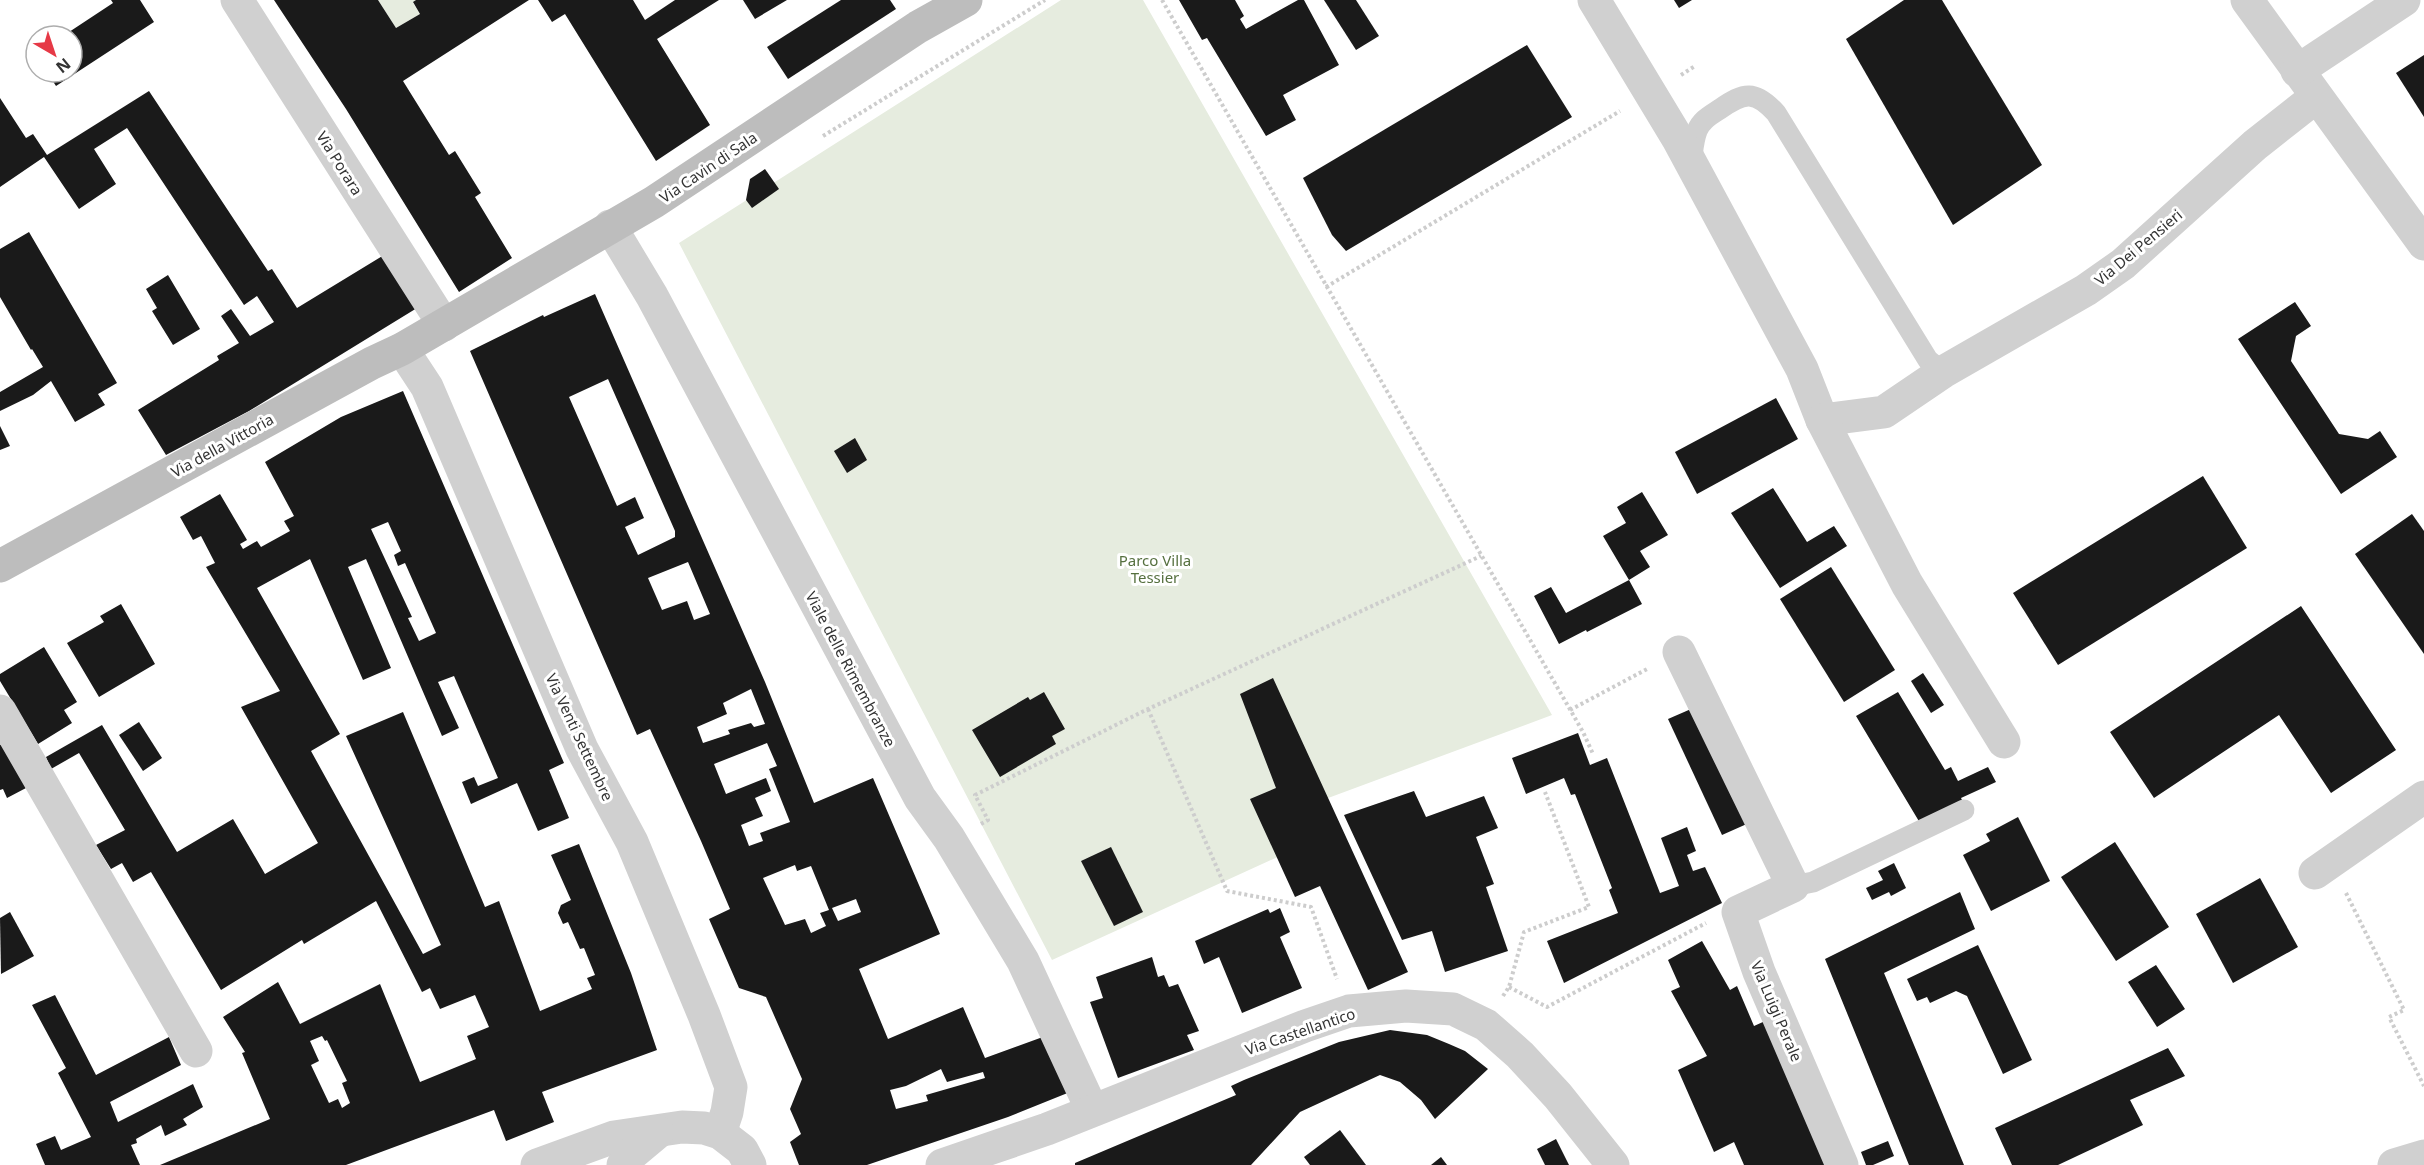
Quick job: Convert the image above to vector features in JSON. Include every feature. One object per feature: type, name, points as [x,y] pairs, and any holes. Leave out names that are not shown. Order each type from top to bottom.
[{"type":"main road","name":"Via Cavin di Sala","points":[[444,325],[654,202],[918,27],[966,0]]},
{"type":"main road","name":"Via della Vittoria","points":[[0,566],[444,325]]},
{"type":"street","name":"Via Porara","points":[[237,0],[444,325]]},
{"type":"street","points":[[1594,0],[1691,163],[1802,369],[1822,420],[1906,584],[2004,742]]},
{"type":"street","points":[[2247,0],[2424,244]]},
{"type":"street","name":"Via Dei Pensieri","points":[[1822,420],[1884,411],[1943,372],[2086,290],[2122,264],[2255,145],[2307,84],[2404,0]]},
{"type":"street","name":"Viale delle Rimembranze","points":[[610,226],[652,296],[920,798],[949,838],[1023,961],[1092,1110]]},
{"type":"street","name":"Via Venti Settembre","points":[[402,349],[427,387],[582,749],[632,842],[704,1015],[731,1087],[728,1113],[720,1133]]},
{"type":"street","points":[[1679,652],[1793,886],[1738,912]]},
{"type":"street","points":[[0,711],[196,1051]]},
{"type":"street","points":[[2323,868],[2424,797]]},
{"type":"street","name":"Via Luigi Perale","points":[[1738,912],[1759,972],[1842,1165]]},
{"type":"street","name":"Via Castellantico","points":[[942,1165],[1047,1129],[1305,1026],[1349,1011],[1406,1006],[1453,1010],[1486,1025],[1520,1055],[1558,1096],[1613,1165]]},
{"type":"street","points":[[537,1165],[614,1137],[682,1127],[704,1128],[720,1133],[742,1150],[750,1165]]},
{"type":"street","points":[[624,1165],[633,1152],[658,1132]]},
{"type":"street","points":[[2394,1165],[2424,1156]]},
{"type":"lane","points":[[1691,163],[1694,139],[1698,128],[1706,118],[1735,99],[1746,95],[1757,97],[1766,103],[1776,113],[1928,360],[1943,372]]},
{"type":"lane","points":[[1793,886],[1813,882],[1964,810]]},
{"type":"path","points":[[814,142],[1045,0]]},
{"type":"path","points":[[1162,0],[1584,732],[1593,754]]},
{"type":"path","points":[[1326,287],[1642,81],[1695,66]]},
{"type":"path","points":[[949,838],[988,820],[975,795],[1148,709],[1481,556]]},
{"type":"path","points":[[1570,710],[1679,652]]},
{"type":"path","points":[[1148,709],[1227,891],[1311,908],[1349,1011]]},
{"type":"path","points":[[1486,1025],[1509,987],[1524,932],[1589,907],[1545,792]]},
{"type":"path","points":[[2323,868],[2404,1010],[2389,1017],[2424,1086]]},
{"type":"path","points":[[1509,987],[1546,1007],[1712,920],[1738,912]]},
{"type":"green space","points":[[378,0],[416,0],[413,3],[420,14],[396,28]]},
{"type":"green space","name":"Parco Villa Tessier","points":[[1061,0],[1143,0],[1552,715],[1285,814],[1295,849],[1052,960],[679,243]]},
{"type":"building","points":[[111,0],[140,0],[154,22],[84,68],[84,24],[81,24],[113,3]]},
{"type":"building","points":[[274,0],[378,0],[396,28],[420,14],[413,2],[416,0],[529,0],[403,81],[449,155],[455,151],[481,193],[475,197],[512,258],[459,292],[346,109]]},
{"type":"building","points":[[538,0],[633,0],[645,20],[675,0],[719,0],[657,39],[710,125],[656,161],[565,14],[552,22]]},
{"type":"building","points":[[743,0],[787,0],[755,19]]},
{"type":"building","points":[[841,0],[890,0],[896,9],[788,79],[767,47]]},
{"type":"building","points":[[1179,0],[1235,0],[1244,16],[1240,19],[1246,29],[1298,0],[1304,0],[1339,65],[1283,95],[1296,120],[1266,136],[1207,38],[1202,40]]},
{"type":"building","points":[[1324,0],[1356,0],[1379,36],[1356,50]]},
{"type":"building","points":[[1674,0],[1692,0],[1679,8]]},
{"type":"building","points":[[1904,0],[1942,0],[2042,165],[1953,225],[1846,39]]},
{"type":"building","points":[[1527,45],[1572,117],[1346,251],[1332,235],[1303,178]]},
{"type":"building","points":[[2424,55],[2424,117],[2396,73]]},
{"type":"building","points":[[149,91],[268,271],[272,269],[297,308],[384,255],[417,308],[249,411],[166,455],[138,410],[219,360],[217,356],[239,343],[221,316],[231,309],[250,336],[274,322],[257,296],[244,305],[127,128],[94,149],[116,184],[79,209],[44,157],[0,187],[0,98],[26,138],[33,134],[47,155]]},
{"type":"building","points":[[765,169],[779,189],[752,208],[746,200],[750,179]]},
{"type":"building","points":[[29,232],[117,383],[98,394],[105,405],[75,422],[51,381],[33,395],[0,411],[0,392],[43,367],[0,297],[0,249]]},
{"type":"building","points":[[168,275],[200,329],[173,345],[152,311],[157,308],[146,289]]},
{"type":"building","points":[[595,294],[765,682],[814,803],[873,778],[940,934],[859,969],[888,1039],[963,1007],[985,1058],[1051,1034],[1075,1090],[1008,1117],[867,1165],[799,1165],[790,1142],[801,1134],[790,1109],[802,1079],[766,997],[739,988],[709,919],[730,909],[650,729],[637,735],[470,351],[543,315],[544,317]],"holes":[[[608,379],[675,531],[675,537],[638,555],[625,527],[644,518],[635,497],[617,506],[569,397]],[[688,562],[710,614],[694,620],[687,601],[662,610],[648,578]],[[751,689],[765,724],[754,727],[751,723],[728,730],[730,734],[703,743],[697,727],[727,714],[723,703]],[[767,743],[777,766],[769,769],[790,822],[760,833],[763,841],[749,846],[741,825],[763,816],[755,798],[771,791],[766,778],[726,794],[714,764]],[[795,865],[797,871],[811,866],[829,910],[820,913],[826,926],[811,933],[805,919],[785,925],[763,878]],[[856,899],[861,912],[838,921],[832,908]],[[941,1069],[947,1082],[983,1072],[985,1078],[926,1095],[928,1101],[896,1109],[890,1090],[906,1086]]]},
{"type":"building","points":[[2295,302],[2311,326],[2296,336],[2291,361],[2339,434],[2368,439],[2380,431],[2397,457],[2341,494],[2238,339]]},
{"type":"building","points":[[403,391],[564,763],[549,770],[569,818],[538,831],[517,783],[471,804],[462,782],[474,777],[478,786],[498,778],[454,676],[438,682],[459,728],[442,736],[366,559],[348,567],[391,668],[363,680],[310,559],[257,588],[340,734],[311,751],[423,954],[441,945],[346,736],[403,712],[485,907],[499,901],[540,1011],[592,989],[587,978],[595,975],[584,948],[580,949],[568,922],[563,924],[558,913],[561,905],[571,900],[551,855],[579,844],[631,973],[657,1050],[542,1092],[554,1122],[506,1141],[494,1110],[346,1165],[160,1165],[270,1119],[242,1053],[245,1052],[223,1017],[278,982],[300,1024],[380,984],[420,1082],[476,1059],[467,1036],[489,1027],[475,995],[440,1009],[430,988],[422,992],[376,901],[304,944],[302,940],[221,990],[151,872],[133,882],[122,863],[111,869],[96,845],[125,830],[79,753],[51,769],[46,757],[102,725],[177,852],[233,819],[265,874],[318,843],[241,707],[280,691],[206,567],[215,563],[201,536],[193,540],[180,517],[220,494],[247,540],[240,544],[243,549],[257,541],[261,547],[290,531],[284,521],[294,516],[265,462],[341,417]],"holes":[[[388,522],[401,551],[394,555],[398,566],[405,563],[436,633],[419,641],[408,618],[412,617],[371,529]],[[322,1036],[325,1041],[327,1040],[347,1081],[342,1083],[350,1103],[342,1108],[338,1099],[329,1103],[311,1065],[319,1061],[310,1041]]]},
{"type":"building","points":[[1776,398],[1798,439],[1697,494],[1675,452]]},
{"type":"building","points":[[0,426],[10,446],[0,450]]},
{"type":"building","points":[[855,438],[867,460],[847,473],[834,451]]},
{"type":"building","points":[[2203,476],[2247,548],[2058,665],[2013,593]]},
{"type":"building","points":[[1773,488],[1807,542],[1834,526],[1847,546],[1780,588],[1731,513]]},
{"type":"building","points":[[1642,492],[1668,535],[1640,551],[1650,567],[1629,580],[1603,536],[1626,523],[1617,507]]},
{"type":"building","points":[[2412,514],[2424,531],[2424,654],[2355,554]]},
{"type":"building","points":[[1831,567],[1895,670],[1844,702],[1780,599]]},
{"type":"building","points":[[1629,580],[1642,604],[1559,644],[1534,596],[1551,587],[1566,613]]},
{"type":"building","points":[[121,604],[155,664],[99,697],[67,643],[104,622],[100,616]]},
{"type":"building","points":[[2301,606],[2396,750],[2331,793],[2279,715],[2154,798],[2110,732]]},
{"type":"building","points":[[44,647],[77,702],[64,710],[72,723],[38,744],[0,681],[0,674]]},
{"type":"building","points":[[1923,673],[1944,705],[1931,713],[1911,681]]},
{"type":"building","points":[[1273,678],[1408,972],[1368,990],[1320,886],[1295,897],[1250,799],[1276,788],[1240,694]]},
{"type":"building","points":[[1044,692],[1065,729],[1052,736],[1056,744],[1000,777],[972,730],[1028,697],[1030,700]]},
{"type":"building","points":[[1898,692],[1945,770],[1951,767],[1958,781],[1988,767],[1996,782],[1961,798],[1964,804],[1923,828],[1856,716]]},
{"type":"building","points":[[1691,709],[1758,819],[1722,835],[1668,719]]},
{"type":"building","points":[[139,722],[162,758],[143,771],[119,735]]},
{"type":"building","points":[[1578,733],[1590,765],[1607,758],[1660,893],[1679,886],[1661,838],[1687,827],[1696,851],[1687,855],[1693,871],[1705,867],[1722,903],[1564,983],[1547,941],[1618,913],[1609,890],[1612,888],[1575,794],[1571,795],[1564,778],[1526,794],[1512,758]]},
{"type":"building","points":[[8,740],[26,788],[7,798],[3,789],[0,790],[0,745]]},
{"type":"building","points":[[1414,791],[1426,817],[1484,796],[1498,828],[1476,837],[1494,884],[1486,887],[1508,951],[1445,972],[1432,931],[1402,940],[1344,815]]},
{"type":"building","points":[[2018,817],[2050,881],[1991,911],[1963,855],[1990,841],[1986,834]]},
{"type":"building","points":[[2115,842],[2169,927],[2116,961],[2061,877]]},
{"type":"building","points":[[1111,847],[1143,912],[1114,926],[1081,861]]},
{"type":"building","points":[[1894,863],[1906,888],[1891,896],[1889,892],[1872,900],[1866,888],[1883,880],[1878,871]]},
{"type":"building","points":[[2260,878],[2298,947],[2233,983],[2196,914]]},
{"type":"building","points":[[1960,892],[1975,929],[1884,973],[1964,1165],[1909,1165],[1825,959]]},
{"type":"building","points":[[1280,908],[1290,932],[1280,937],[1302,988],[1242,1013],[1219,957],[1204,964],[1195,941],[1268,909],[1270,913]]},
{"type":"building","points":[[10,912],[34,956],[1,974],[0,918]]},
{"type":"building","points":[[1702,941],[1730,990],[1737,986],[1754,1026],[1774,1017],[1839,1165],[1744,1165],[1734,1142],[1714,1152],[1678,1070],[1707,1056],[1671,991],[1680,987],[1668,960]]},
{"type":"building","points":[[1978,945],[2032,1060],[2003,1074],[1967,996],[1956,991],[1930,1003],[1927,997],[1917,1001],[1907,979]]},
{"type":"building","points":[[1152,957],[1158,977],[1164,975],[1169,987],[1178,984],[1199,1031],[1187,1035],[1194,1050],[1118,1078],[1090,1002],[1103,998],[1096,977]]},
{"type":"building","points":[[2156,965],[2185,1009],[2157,1027],[2128,982]]},
{"type":"building","points":[[55,995],[96,1075],[169,1037],[181,1065],[110,1102],[118,1122],[193,1084],[203,1107],[183,1119],[187,1125],[165,1136],[161,1125],[136,1139],[137,1143],[131,1145],[140,1165],[45,1165],[36,1144],[55,1136],[61,1150],[91,1137],[58,1073],[66,1068],[32,1005]]},
{"type":"building","points":[[1390,1030],[1427,1035],[1465,1051],[1488,1069],[1435,1119],[1421,1100],[1400,1082],[1380,1075],[1300,1112],[1251,1165],[1075,1165],[1075,1163],[1236,1095],[1231,1086],[1244,1080],[1339,1042]]},
{"type":"building","points":[[2168,1048],[2185,1076],[2130,1100],[2143,1125],[2058,1165],[2012,1165],[1995,1128]]},
{"type":"building","points":[[1340,1130],[1366,1165],[1310,1165],[1304,1157]]},
{"type":"building","points":[[1556,1139],[1569,1165],[1545,1165],[1537,1149]]},
{"type":"building","points":[[1888,1141],[1894,1156],[1873,1165],[1866,1165],[1861,1152]]},
{"type":"building","points":[[1441,1157],[1447,1165],[1431,1165]]}]
